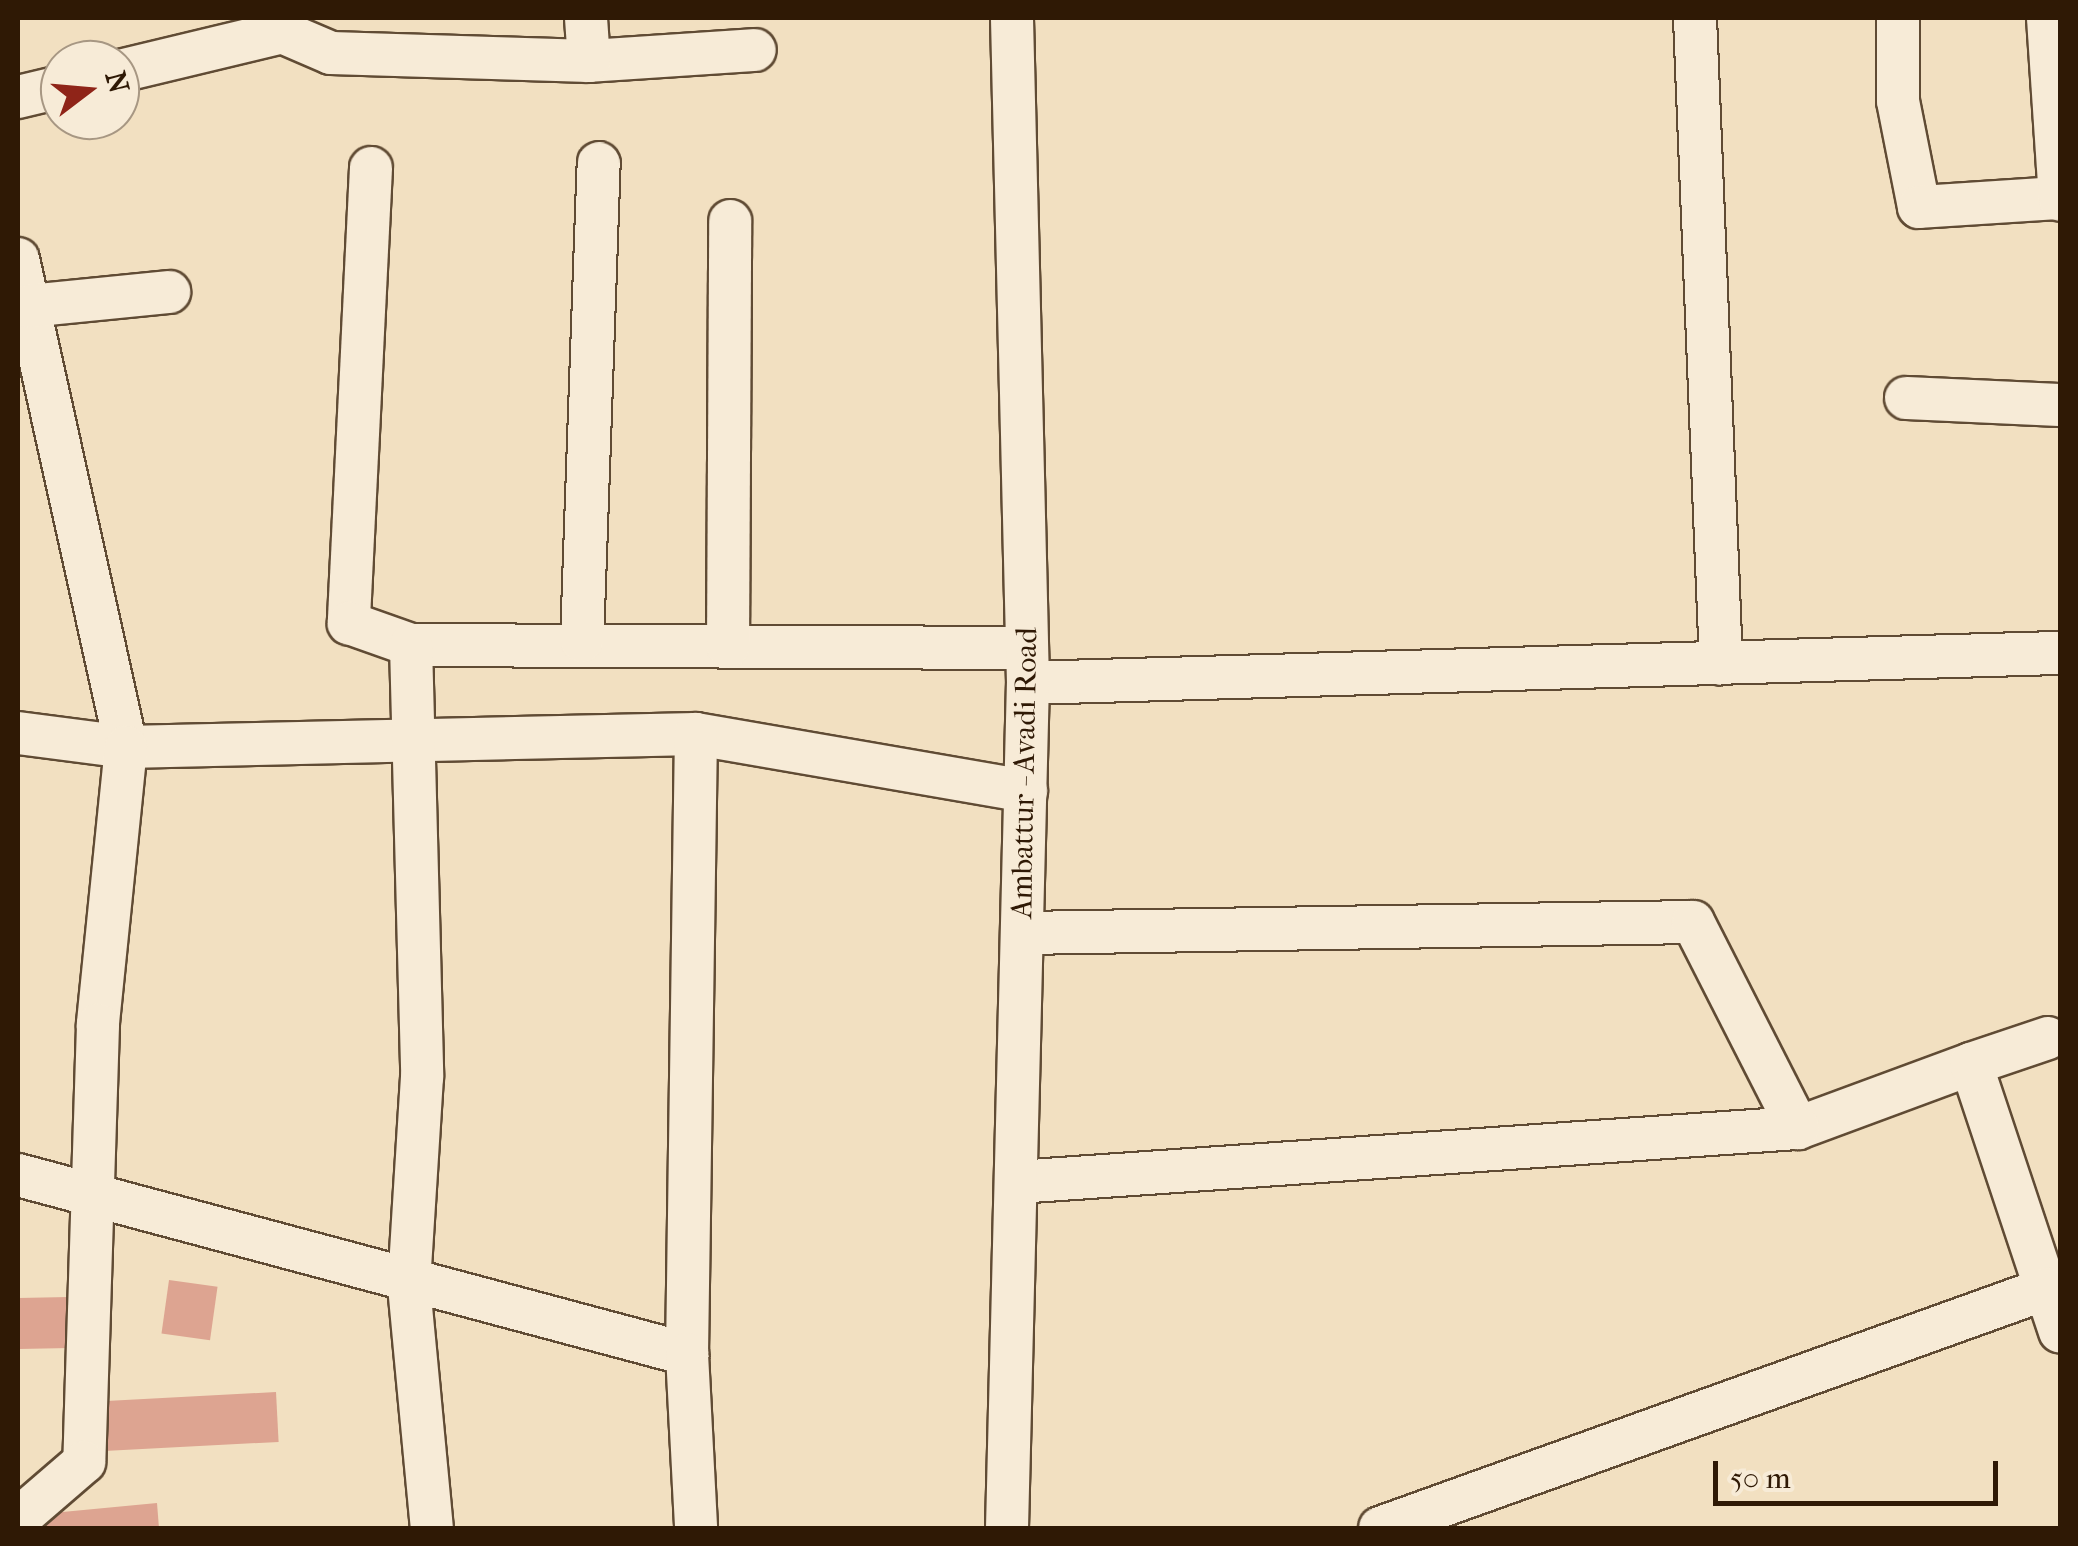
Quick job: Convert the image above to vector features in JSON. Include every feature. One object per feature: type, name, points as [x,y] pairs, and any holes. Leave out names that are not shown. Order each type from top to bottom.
[{"type":"street","points":[[586,18],[589,61]]},
{"type":"street","name":"Ambattur - Avadi Road","points":[[1007,1528],[1027,666],[1012,18]]},
{"type":"street","points":[[1695,18],[1721,663]]},
{"type":"street","points":[[1898,18],[1898,101],[1920,207],[2060,199],[2048,18]]},
{"type":"street","points":[[140,67],[282,32],[331,53],[589,61],[756,50]]},
{"type":"street","points":[[582,641],[599,163]]},
{"type":"street","points":[[371,168],[348,623],[412,645],[582,641],[1027,666],[1721,663],[2060,653]]},
{"type":"street","points":[[728,647],[730,222]]},
{"type":"street","points":[[18,259],[28,306],[37,441],[126,747],[88,1196],[84,1462],[18,1519]]},
{"type":"street","points":[[28,306],[169,292]]},
{"type":"street","points":[[1906,398],[2060,405]]},
{"type":"street","points":[[412,645],[422,1077],[409,1286],[432,1528]]},
{"type":"street","points":[[18,733],[126,747],[696,734],[1026,790]]},
{"type":"street","points":[[696,734],[688,1354],[696,1528]]},
{"type":"street","points":[[1023,934],[1693,922],[1798,1128]]},
{"type":"street","points":[[1018,1182],[1798,1128],[2048,1038]]},
{"type":"street","points":[[1380,1528],[1448,1517],[2054,1306],[1971,1064]]},
{"type":"street","points":[[18,1175],[409,1286],[688,1354]]},
{"type":"building","points":[[169,1280],[218,1287],[210,1340],[161,1333]]},
{"type":"building","points":[[69,1297],[70,1348],[19,1349],[18,1298]]},
{"type":"building","points":[[276,1392],[279,1442],[95,1452],[92,1402]]},
{"type":"building","points":[[157,1503],[159,1528],[33,1528],[31,1515]]}]
